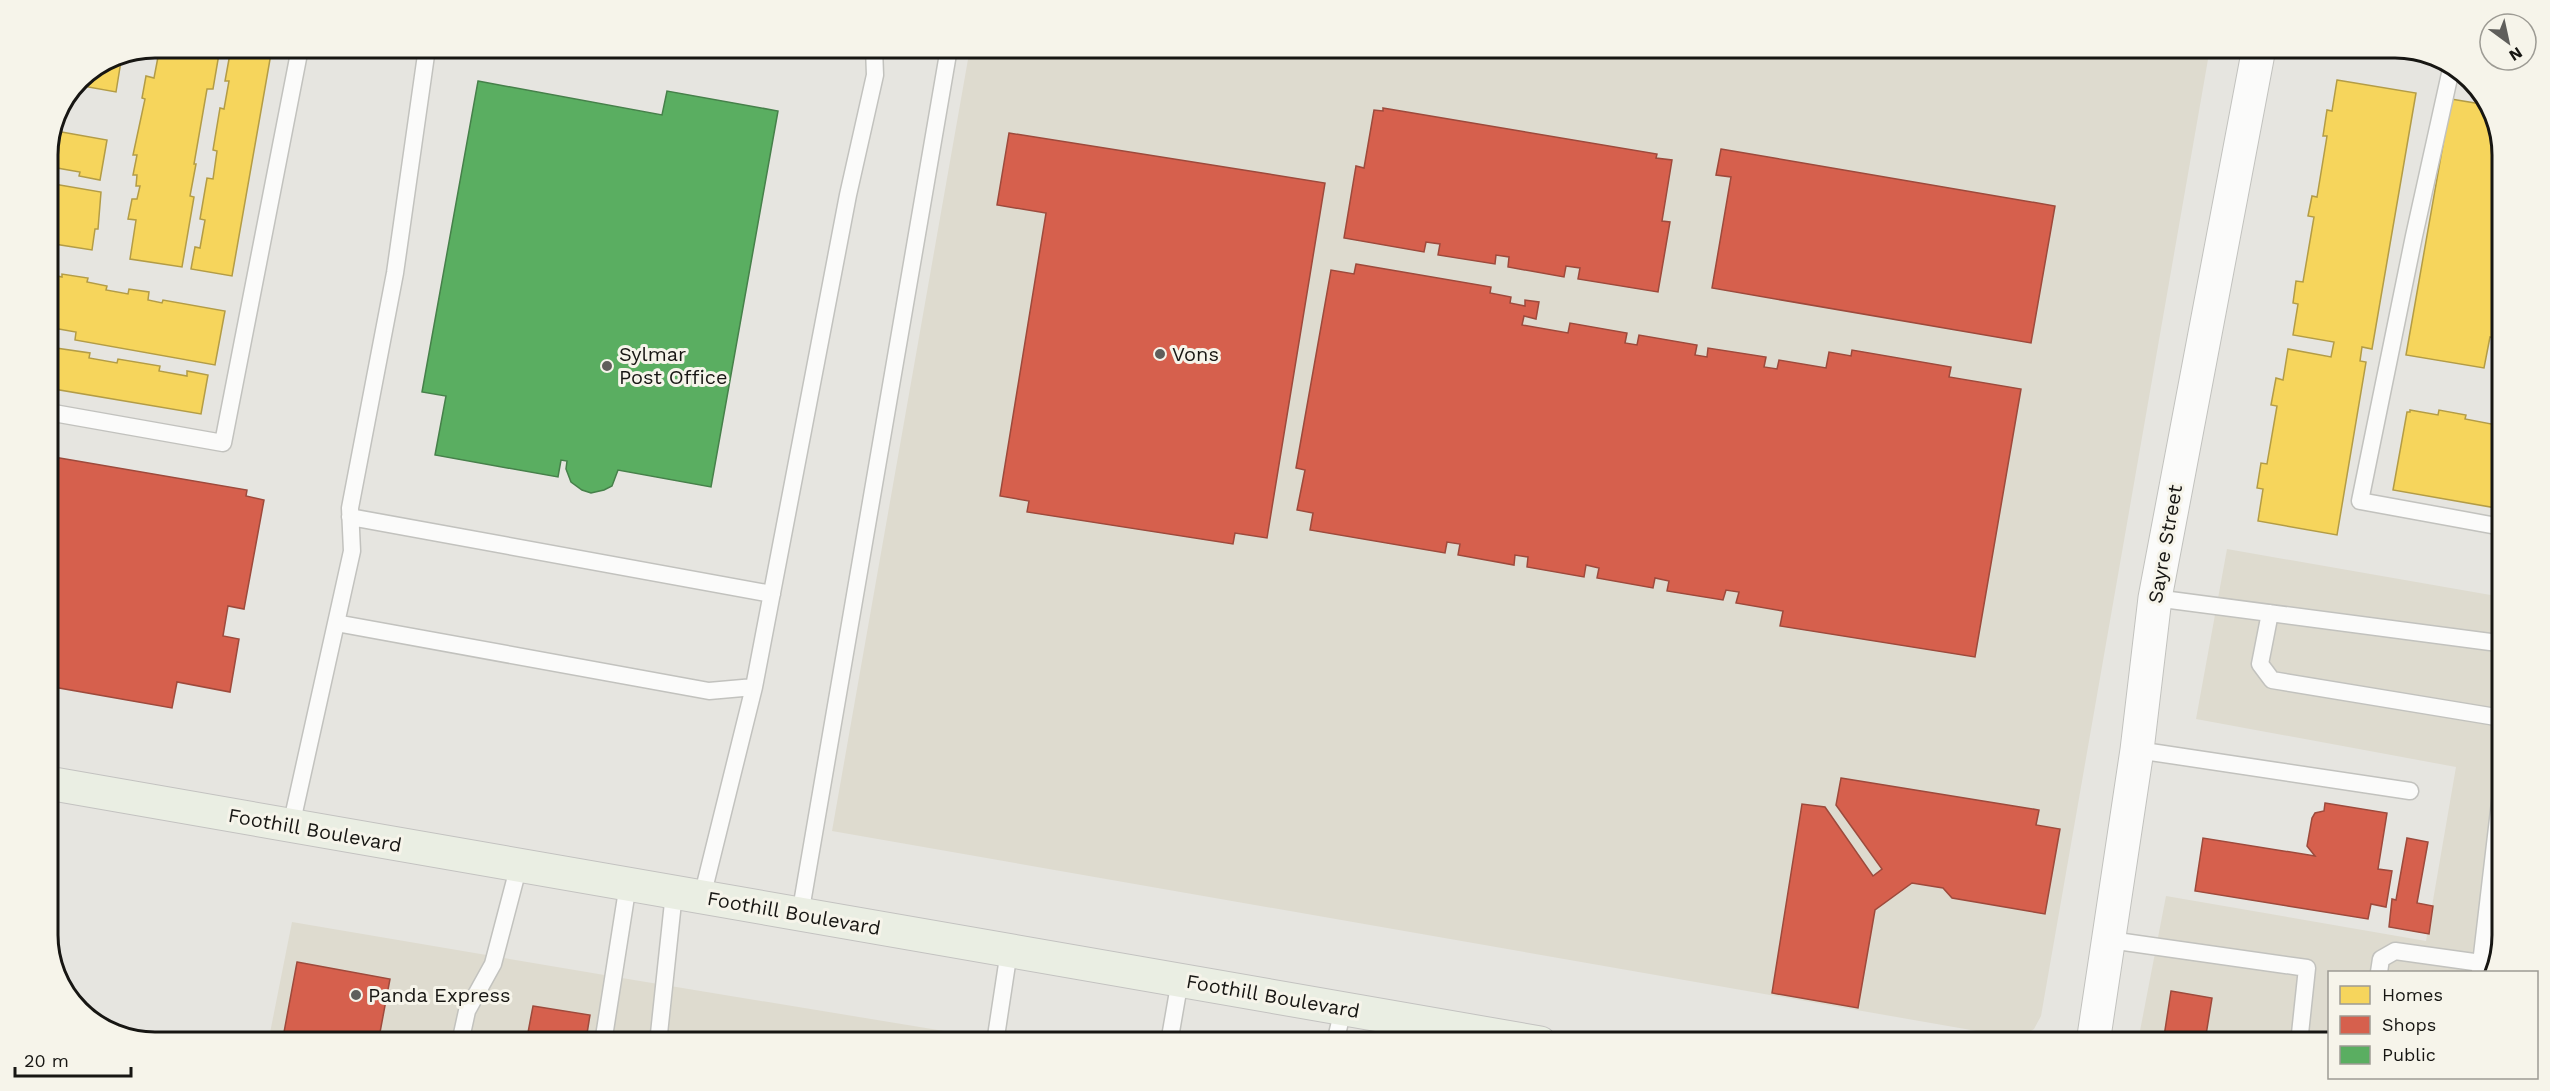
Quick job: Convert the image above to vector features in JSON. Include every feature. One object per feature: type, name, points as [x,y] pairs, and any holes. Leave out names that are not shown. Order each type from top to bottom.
[{"type":"main road","name":"Foothill Boulevard","points":[[59,785],[1482,1033]]},
{"type":"street","name":"Sayre Street","points":[[2095,1033],[2137,750],[2155,598],[2257,58]]},
{"type":"lane","points":[[59,414],[223,443],[298,58]]},
{"type":"lane","points":[[291,826],[352,551],[350,508],[395,273],[426,58]]},
{"type":"lane","points":[[660,1033],[688,895],[754,687],[848,195],[875,75],[874,58]]},
{"type":"lane","points":[[800,915],[947,58]]},
{"type":"lane","points":[[2449,77],[2360,501],[2491,525]]},
{"type":"lane","points":[[350,517],[772,594]]},
{"type":"lane","points":[[2155,598],[2492,642]]},
{"type":"lane","points":[[2270,613],[2260,664],[2272,680],[2492,716]]},
{"type":"lane","points":[[336,623],[709,692],[754,687]]},
{"type":"lane","points":[[2137,750],[2410,791]]},
{"type":"lane","points":[[462,1033],[467,1011],[493,964],[519,866]]},
{"type":"lane","points":[[605,1033],[628,884]]},
{"type":"lane","points":[[2110,940],[2307,968],[2300,1033]]},
{"type":"lane","points":[[2379,971],[2381,959],[2395,951],[2481,968],[2491,948]]},
{"type":"lane","points":[[997,1033],[1009,951]]},
{"type":"lane","points":[[1171,1033],[1180,980]]},
{"type":"lane","points":[[1338,1033],[1344,1009]]},
{"type":"shaded area","points":[[968,58],[2208,58],[2041,1016],[2034,1029],[2028,1033],[1988,1033],[832,831]]},
{"type":"shaded area","points":[[2227,549],[2492,595],[2492,935],[2490,954],[2484,971],[2328,971],[2328,1033],[2140,1033],[2166,896],[2426,941],[2456,767],[2196,719]]},
{"type":"shaded area","points":[[292,922],[956,1033],[270,1033]]},
{"type":"building: Homes","points":[[158,58],[218,58],[213,89],[207,89],[194,164],[196,164],[190,196],[194,197],[182,267],[130,259],[136,220],[128,219],[132,199],[137,199],[140,186],[136,186],[137,175],[133,175],[137,155],[133,155],[145,99],[142,98],[146,76],[154,78]]},
{"type":"building: Homes","points":[[229,58],[270,58],[232,276],[191,269],[195,247],[200,248],[205,220],[200,219],[207,178],[213,179],[217,151],[213,150],[220,108],[224,109],[229,81],[225,81]]},
{"type":"building: Homes","points":[[120,66],[116,92],[87,87],[102,75]]},
{"type":"building: Homes","points":[[2337,80],[2416,93],[2372,349],[2362,347],[2360,361],[2366,362],[2337,535],[2258,521],[2263,489],[2257,488],[2261,463],[2267,464],[2277,406],[2271,405],[2276,378],[2283,380],[2288,349],[2331,357],[2334,342],[2293,335],[2298,304],[2293,303],[2296,281],[2303,282],[2314,217],[2308,216],[2312,196],[2317,197],[2327,136],[2323,136],[2327,110],[2332,111]]},
{"type":"building: Homes","points":[[2451,99],[2476,103],[2490,137],[2491,150],[2491,337],[2484,368],[2406,355]]},
{"type":"building: Homes","points":[[62,132],[107,140],[100,180],[79,176],[80,172],[59,168]]},
{"type":"building: Homes","points":[[59,185],[101,192],[98,229],[95,229],[92,250],[59,245]]},
{"type":"building: Homes","points":[[62,274],[88,278],[87,282],[107,286],[106,290],[128,294],[129,289],[149,292],[148,300],[162,303],[163,300],[225,311],[215,365],[75,340],[76,332],[59,329],[59,276],[62,277]]},
{"type":"building: Homes","points":[[59,348],[90,353],[89,358],[117,363],[118,359],[160,366],[159,371],[187,376],[187,371],[208,375],[201,414],[59,390]]},
{"type":"building: Homes","points":[[2410,410],[2438,415],[2439,410],[2466,415],[2465,419],[2491,424],[2491,507],[2393,490],[2407,412]]},
{"type":"building: Shops","points":[[1383,108],[1657,154],[1656,158],[1672,160],[1662,221],[1670,222],[1658,292],[1578,279],[1580,268],[1566,266],[1564,277],[1508,267],[1509,257],[1496,255],[1495,264],[1438,255],[1440,244],[1426,242],[1424,252],[1344,238],[1356,166],[1364,168],[1374,110],[1383,111]]},
{"type":"building: Shops","name":"Vons","points":[[1009,133],[1325,183],[1267,538],[1235,533],[1233,544],[1027,512],[1029,501],[1000,496],[1046,213],[997,205]]},
{"type":"building: Shops","points":[[1721,149],[2055,206],[2031,343],[1712,288],[1731,177],[1716,175]]},
{"type":"building: Shops","points":[[1356,264],[1491,287],[1490,293],[1511,297],[1510,303],[1525,306],[1525,300],[1539,302],[1536,319],[1524,316],[1522,325],[1568,333],[1570,323],[1627,333],[1625,343],[1637,345],[1639,335],[1697,345],[1695,355],[1707,357],[1708,348],[1766,357],[1764,367],[1777,369],[1779,360],[1826,368],[1829,352],[1851,356],[1852,350],[1951,367],[1949,377],[2021,389],[1975,657],[1780,626],[1783,611],[1736,603],[1739,592],[1726,590],[1723,600],[1667,591],[1669,581],[1655,578],[1653,588],[1597,578],[1599,568],[1586,565],[1584,577],[1527,567],[1528,557],[1515,555],[1514,565],[1458,555],[1460,544],[1447,542],[1445,553],[1310,530],[1313,513],[1297,510],[1305,470],[1296,468],[1331,270],[1354,274]]},
{"type":"building: Shops","points":[[59,458],[247,490],[246,496],[264,500],[244,609],[228,606],[223,636],[239,639],[230,692],[177,682],[172,708],[59,688]]},
{"type":"building: Shops","points":[[1841,778],[2039,810],[2036,825],[2060,829],[2045,914],[1952,898],[1943,888],[1912,883],[1875,910],[1858,1008],[1772,993],[1802,804],[1825,807],[1873,876],[1882,869],[1836,805]]},
{"type":"building: Shops","points":[[2325,803],[2387,813],[2378,869],[2392,871],[2386,907],[2371,904],[2368,919],[2195,891],[2203,838],[2315,856],[2307,846],[2312,818],[2315,813],[2324,811]]},
{"type":"building: Shops","points":[[2407,838],[2428,842],[2417,903],[2433,906],[2429,934],[2389,927],[2392,899],[2396,900]]},
{"type":"building: Shops","points":[[297,962],[390,979],[380,1033],[284,1033]]},
{"type":"building: Shops","points":[[2171,991],[2212,998],[2206,1033],[2165,1033]]},
{"type":"building: Shops","points":[[533,1006],[590,1015],[587,1033],[528,1033]]},
{"type":"building: Public","points":[[478,81],[662,115],[667,91],[778,111],[711,487],[618,470],[612,486],[591,493],[571,482],[566,469],[567,461],[561,460],[558,477],[435,455],[446,396],[422,392]]},
{"type":"place","name":"Vons","points":[[1160,354]]},
{"type":"place","name":"Sylmar Post Office","points":[[607,366]]},
{"type":"place","name":"Panda Express","points":[[356,995]]}]
